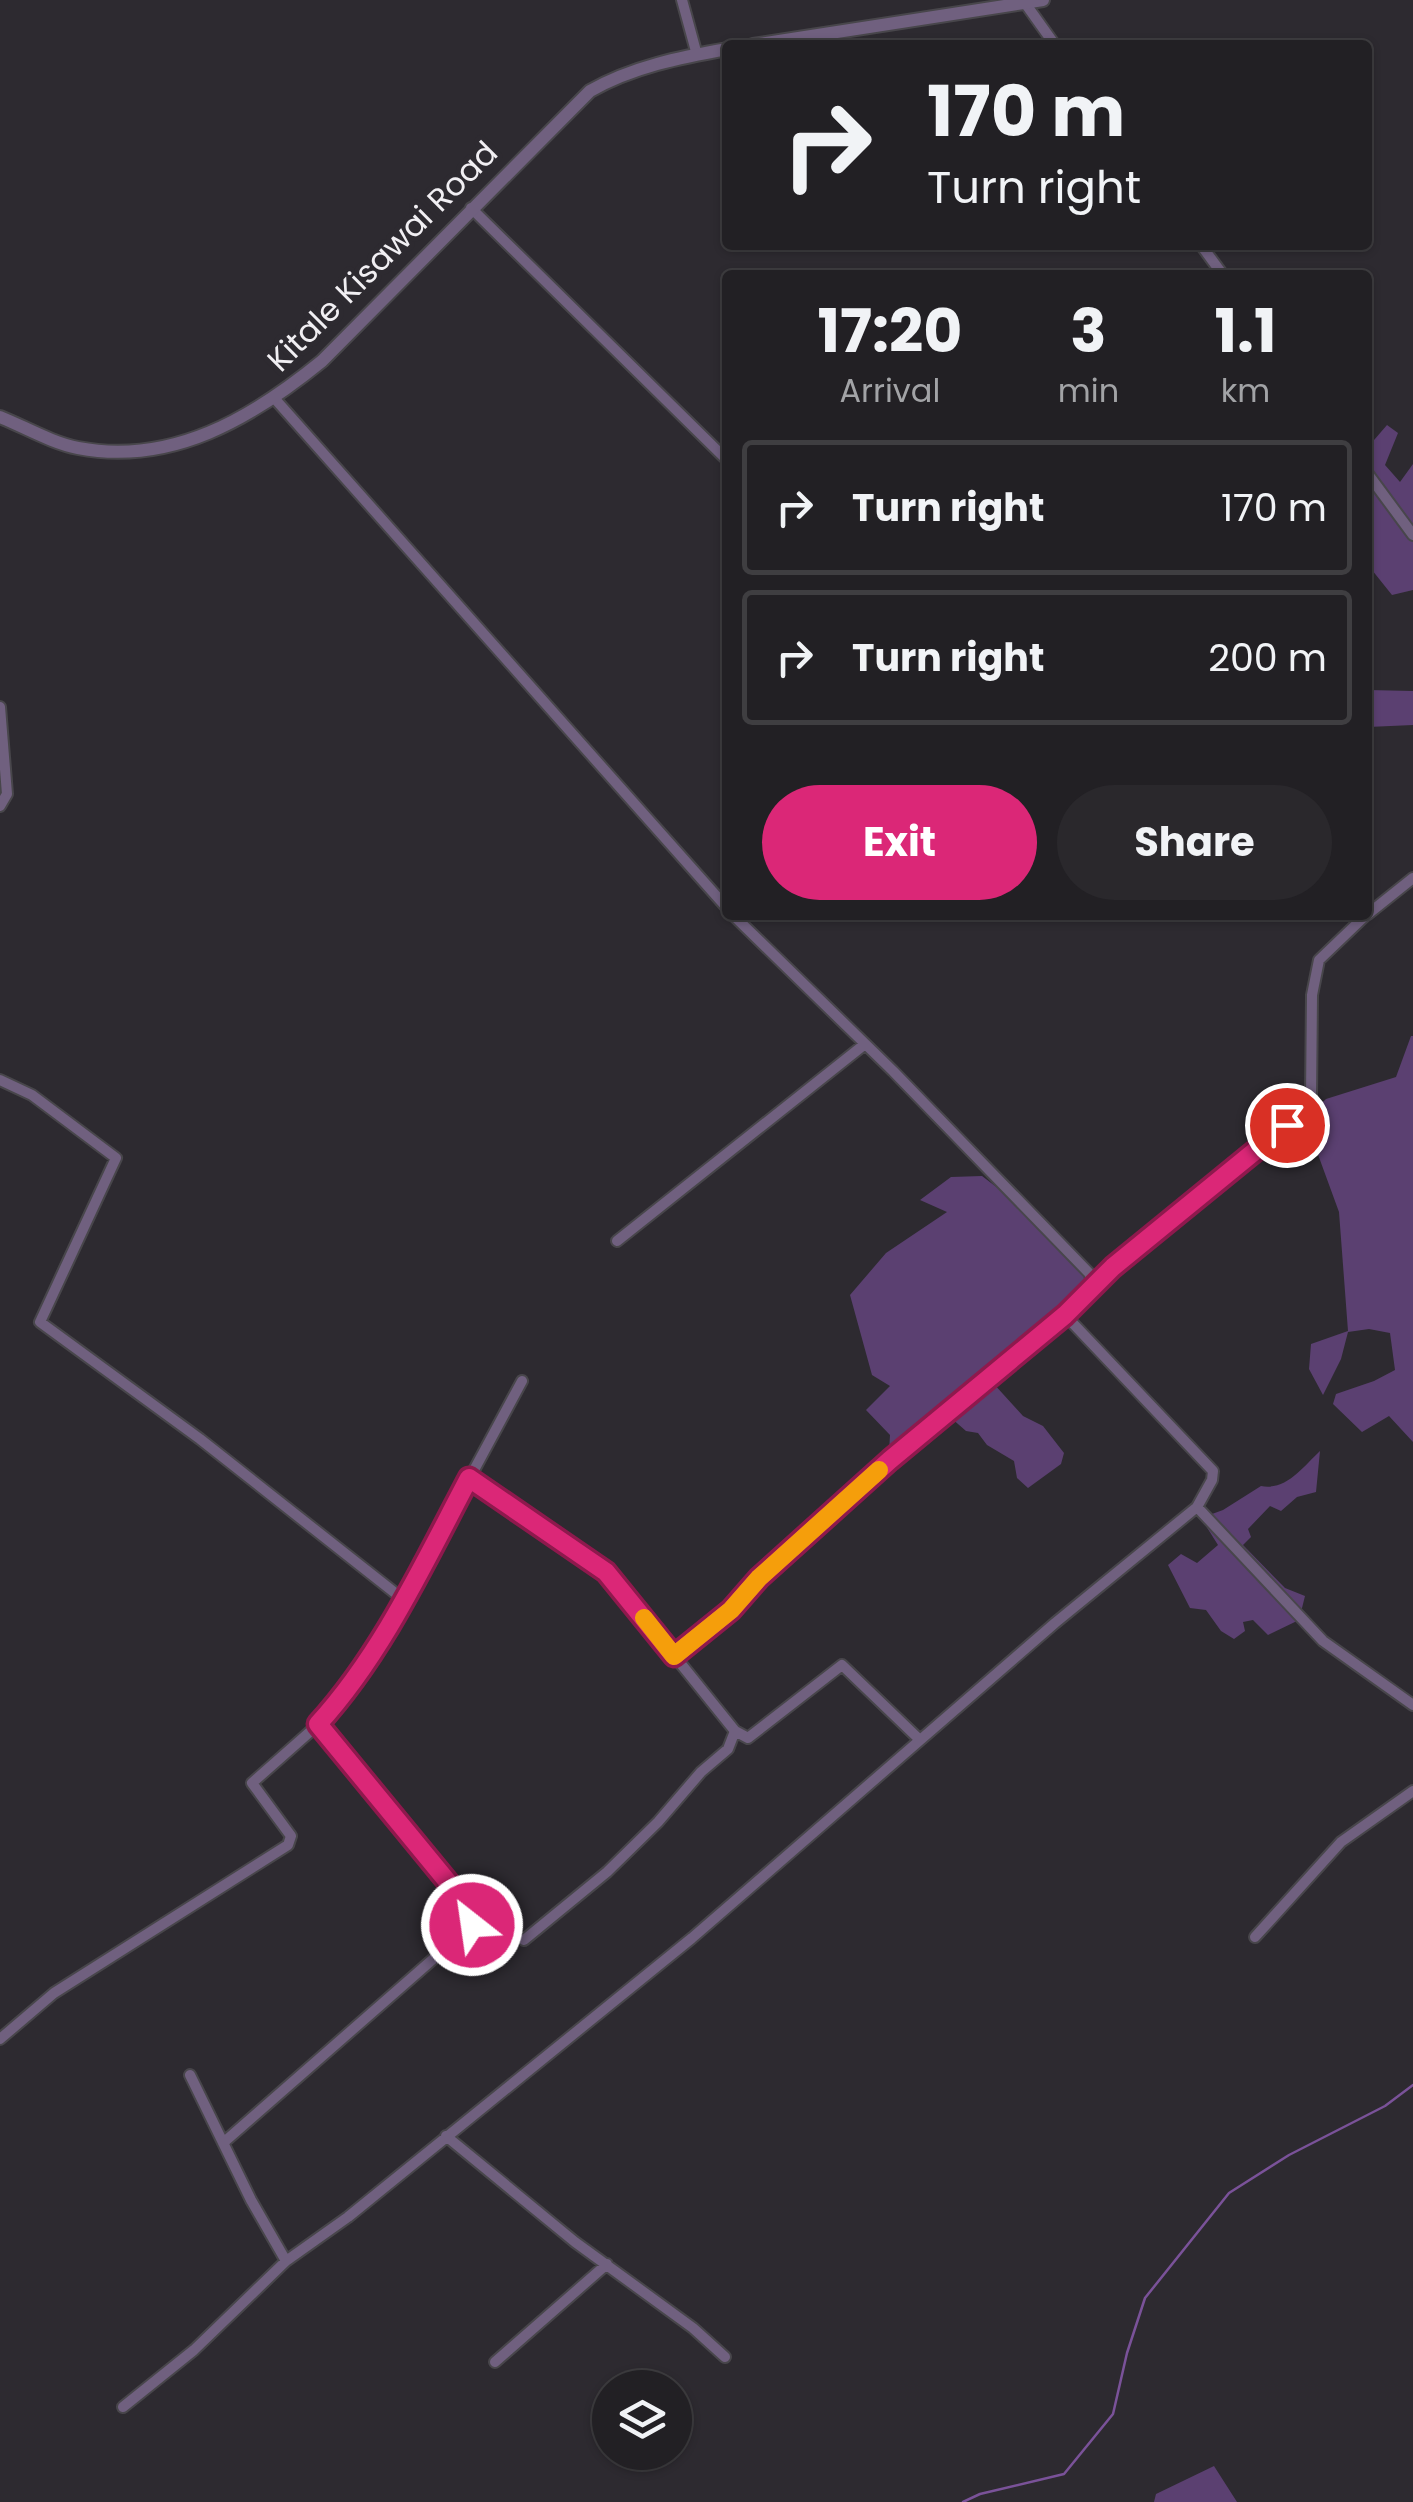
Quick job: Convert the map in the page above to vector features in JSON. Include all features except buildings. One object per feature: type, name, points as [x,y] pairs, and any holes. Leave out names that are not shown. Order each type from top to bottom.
[{"type":"street","points":[[682,0],[697,55]]},
{"type":"street","points":[[785,40],[1042,0]]},
{"type":"street","points":[[1025,3],[1052,40]]},
{"type":"street","name":"Kitale Kisawai Road","points":[[0,417],[74,447],[126,453],[176,445],[215,433],[276,399],[322,361],[590,91],[616,78],[722,51]]},
{"type":"street","points":[[471,208],[722,455]]},
{"type":"street","points":[[276,399],[722,902]]},
{"type":"street","points":[[1372,479],[1413,535]]},
{"type":"street","points":[[0,707],[7,794],[0,806]]},
{"type":"street","points":[[1372,910],[1413,878]]},
{"type":"street","points":[[738,920],[1089,1273],[1092,1285]]},
{"type":"street","points":[[674,1656],[731,1610],[759,1578],[890,1460],[1065,1315],[1092,1285],[1287,1125],[1311,1098],[1312,995],[1318,960],[1361,920]]},
{"type":"street","points":[[618,1241],[865,1044]]},
{"type":"street","points":[[0,1080],[32,1095],[116,1158],[40,1322],[200,1439],[404,1600]]},
{"type":"street","points":[[122,2407],[194,2350],[286,2260],[348,2217],[692,1938],[1055,1623],[1198,1507],[1213,1471],[1065,1315]]},
{"type":"street","points":[[0,2038],[54,1992],[288,1845],[291,1836],[252,1783],[318,1724],[347,1692],[404,1600],[522,1381]]},
{"type":"street","points":[[469,1478],[606,1572],[735,1731],[748,1738],[842,1665],[920,1740]]},
{"type":"street","points":[[1198,1507],[1323,1641],[1413,1705]]},
{"type":"street","points":[[223,2143],[472,1925],[473,1914],[461,1898],[318,1724]]},
{"type":"street","points":[[524,1940],[607,1872],[658,1822],[701,1772],[728,1749],[735,1731]]},
{"type":"street","points":[[1255,1938],[1340,1842],[1413,1790]]},
{"type":"street","points":[[190,2075],[286,2260]]},
{"type":"street","points":[[446,2136],[725,2357]]},
{"type":"street","points":[[495,2362],[608,2264]]},
{"type":"shaded area","points":[[1387,425],[1398,433],[1385,465],[1400,482],[1413,464],[1413,590],[1392,595],[1372,570],[1372,442]]},
{"type":"shaded area","points":[[1372,690],[1413,691],[1413,725],[1372,727]]},
{"type":"shaded area","points":[[1411,1036],[1413,1442],[1389,1416],[1362,1432],[1333,1404],[1336,1394],[1395,1370],[1390,1333],[1369,1329],[1348,1332],[1341,1359],[1323,1395],[1309,1369],[1311,1344],[1348,1331],[1339,1212],[1305,1119],[1326,1099],[1396,1077]]},
{"type":"shaded area","points":[[982,1176],[1012,1199],[1088,1279],[1054,1316],[889,1452],[890,1435],[866,1410],[890,1386],[872,1375],[850,1295],[886,1253],[947,1212],[920,1200],[951,1177]]},
{"type":"shaded area","points":[[993,1383],[1023,1416],[1043,1426],[1064,1453],[1061,1464],[1028,1488],[1017,1478],[1014,1461],[950,1417]]},
{"type":"shaded area","points":[[1320,1451],[1316,1492],[1297,1497],[1281,1511],[1270,1506],[1248,1529],[1251,1537],[1243,1545],[1285,1588],[1305,1596],[1299,1620],[1268,1635],[1253,1620],[1243,1622],[1245,1631],[1234,1639],[1221,1631],[1206,1610],[1190,1608],[1168,1565],[1181,1554],[1197,1563],[1218,1545],[1201,1518],[1223,1510],[1261,1486],[1286,1481]]},
{"type":"shaded area","points":[[1214,2466],[1237,2502],[1154,2502],[1156,2494]]},
{"type":"waterway","points":[[963,2502],[980,2494],[1064,2474],[1113,2414],[1145,2298],[1229,2193],[1289,2155],[1385,2106],[1413,2085]]},
{"type":"slow traffic","points":[[644,1618],[674,1656],[731,1610],[759,1578],[879,1470]]},
{"type":"route","points":[[472,1925],[473,1914],[461,1898],[318,1724],[347,1692],[404,1600],[469,1478],[606,1572],[674,1656],[731,1610],[759,1578],[890,1460],[1065,1315],[1092,1285],[1155,1230],[1287,1125]]}]
